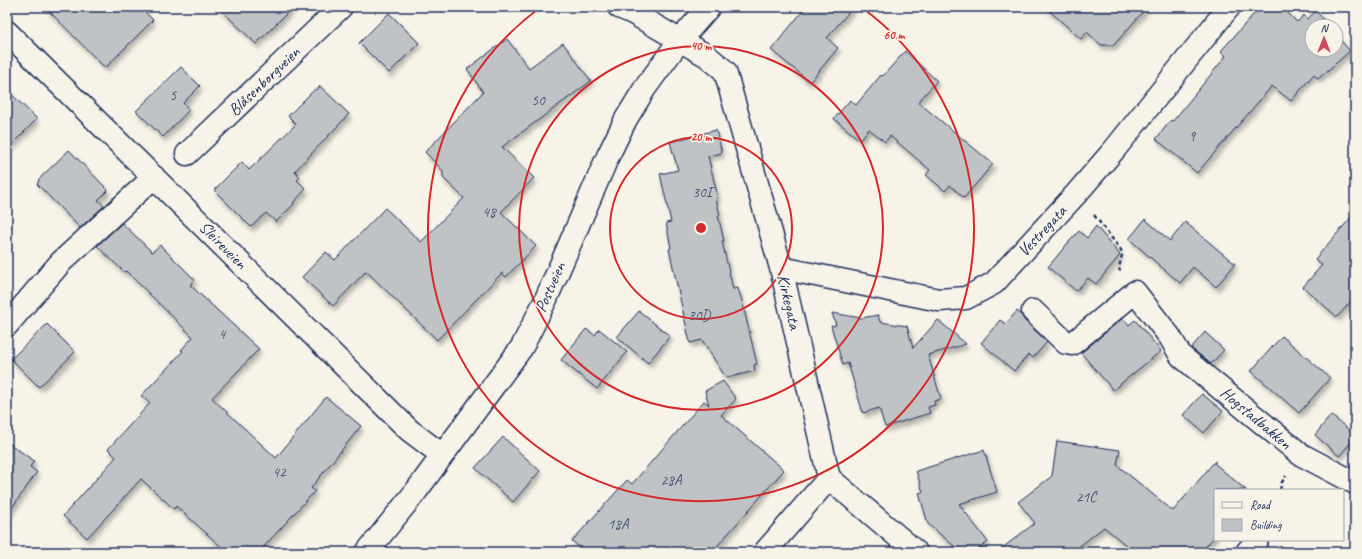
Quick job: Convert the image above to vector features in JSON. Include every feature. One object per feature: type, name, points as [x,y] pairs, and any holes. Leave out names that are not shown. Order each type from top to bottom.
[{"type":"street","name":"Blåsenborgveien","points":[[187,154],[341,7]]},
{"type":"street","name":"Kirkegata","points":[[619,7],[631,12],[707,56],[725,71],[781,268],[829,478]]},
{"type":"street","name":"Postveien","points":[[367,552],[418,490],[522,346],[546,299],[608,156],[626,119],[645,88],[680,40],[709,7]]},
{"type":"street","name":"Vestregata","points":[[781,268],[939,300],[966,298],[994,283],[1076,194],[1114,150],[1228,7]]},
{"type":"street","name":"Sleireveien","points":[[7,32],[409,430],[442,456]]},
{"type":"street","points":[[7,325],[61,262],[154,177]]},
{"type":"street","points":[[1033,311],[1066,343],[1072,344],[1135,292]]},
{"type":"street","name":"Hogstadbakken","points":[[1135,292],[1170,337],[1181,356],[1300,454],[1355,483]]},
{"type":"street","points":[[766,552],[829,478],[916,552]]},
{"type":"street","points":[[1247,552],[1256,541]]},
{"type":"path","points":[[1076,194],[1121,250],[1122,255],[1119,268],[1122,276],[1135,292]]},
{"type":"building","points":[[45,7],[140,7],[153,20],[105,68]]},
{"type":"building","points":[[218,7],[293,7],[256,44]]},
{"type":"building","points":[[806,7],[853,7],[827,38],[838,48],[810,82],[771,50]]},
{"type":"building","points":[[1045,7],[1147,7],[1114,45],[1101,45],[1087,32],[1081,39]]},
{"type":"building","points":[[1260,7],[1282,7],[1297,22],[1304,15],[1306,18],[1304,18],[1304,58],[1342,58],[1318,79],[1314,74],[1291,101],[1272,86],[1197,173],[1156,139],[1171,120],[1173,121],[1226,56],[1221,51]]},
{"type":"building","points":[[1316,11],[1322,18],[1308,18]]},
{"type":"building","points":[[389,13],[419,43],[389,73],[359,43]]},
{"type":"building","points":[[507,39],[529,68],[563,43],[591,81],[502,147],[534,178],[501,212],[536,246],[506,277],[502,273],[437,340],[366,271],[333,306],[302,277],[326,252],[335,260],[385,208],[421,242],[464,198],[443,178],[443,171],[425,152],[483,92],[467,69]]},
{"type":"building","points":[[1344,44],[1350,51],[1344,56]]},
{"type":"building","points":[[905,51],[937,81],[918,102],[993,164],[964,198],[950,185],[945,191],[926,175],[930,170],[890,136],[885,142],[869,129],[860,140],[834,119],[850,100],[856,105],[881,75],[883,76]]},
{"type":"building","points":[[181,67],[200,86],[183,103],[189,110],[163,137],[136,111]]},
{"type":"building","points":[[320,86],[349,114],[295,171],[300,177],[297,180],[306,189],[293,203],[294,204],[276,222],[266,213],[251,227],[214,190],[242,162],[249,170],[296,124],[288,116],[315,89],[317,90]]},
{"type":"building","points":[[7,90],[37,119],[7,149]]},
{"type":"building","points":[[716,130],[722,153],[708,156],[718,198],[716,199],[724,241],[722,241],[733,289],[738,288],[742,301],[757,364],[754,365],[755,371],[726,378],[702,340],[690,343],[669,249],[671,248],[666,223],[671,222],[660,174],[678,170],[670,142]]},
{"type":"building","points":[[69,150],[108,190],[98,200],[104,206],[80,228],[37,184],[39,181],[38,180]]},
{"type":"building","points":[[1355,213],[1355,297],[1337,317],[1303,287],[1322,265],[1315,259]]},
{"type":"building","points":[[1145,219],[1170,241],[1185,222],[1235,264],[1216,287],[1193,267],[1180,283],[1129,239]]},
{"type":"building","points":[[122,223],[152,252],[160,245],[195,280],[190,285],[259,349],[212,398],[276,458],[326,397],[361,426],[311,488],[315,491],[259,552],[227,552],[176,506],[174,509],[141,479],[87,538],[63,516],[116,457],[108,449],[150,403],[141,396],[183,351],[181,350],[193,337],[126,271],[124,272],[97,246]]},
{"type":"building","points":[[1096,226],[1120,255],[1096,284],[1088,278],[1076,291],[1048,267],[1079,231],[1087,238]]},
{"type":"building","points":[[639,311],[670,336],[648,363],[617,337]]},
{"type":"building","points":[[1017,311],[1021,314],[1024,320],[1047,342],[1033,358],[1029,354],[1014,371],[981,343],[1000,320],[1006,324]]},
{"type":"building","points":[[832,313],[861,318],[878,315],[880,322],[907,326],[913,348],[938,320],[966,344],[928,355],[941,399],[934,401],[935,405],[928,407],[930,413],[885,427],[879,408],[863,413],[848,363],[843,365],[831,326],[836,325]]},
{"type":"building","points":[[1123,318],[1129,325],[1135,320],[1161,351],[1113,390],[1081,353]]},
{"type":"building","points":[[47,324],[75,352],[39,387],[11,359]]},
{"type":"building","points":[[586,329],[595,335],[599,329],[627,352],[597,389],[561,360]]},
{"type":"building","points":[[1205,332],[1224,350],[1211,364],[1191,348]]},
{"type":"building","points":[[1282,336],[1330,378],[1299,413],[1251,371]]},
{"type":"building","points":[[723,381],[736,399],[721,415],[784,470],[712,552],[585,552],[572,541],[627,480],[632,484],[704,401],[709,405],[705,391]]},
{"type":"building","points":[[1202,394],[1223,411],[1204,433],[1183,415]]},
{"type":"building","points":[[1331,415],[1355,435],[1355,438],[1339,456],[1315,435]]},
{"type":"building","points":[[503,437],[540,471],[513,502],[475,468]]},
{"type":"building","points":[[1057,441],[1120,450],[1117,465],[1173,511],[1215,461],[1215,464],[1245,489],[1214,489],[1214,537],[1201,552],[1134,552],[1104,527],[1072,552],[997,552],[1035,523],[1018,502],[1052,476]]},
{"type":"building","points":[[7,442],[34,461],[30,467],[37,472],[7,515]]},
{"type":"building","points":[[984,450],[997,492],[959,504],[988,542],[974,552],[961,552],[928,524],[919,493],[923,492],[916,471]]}]
